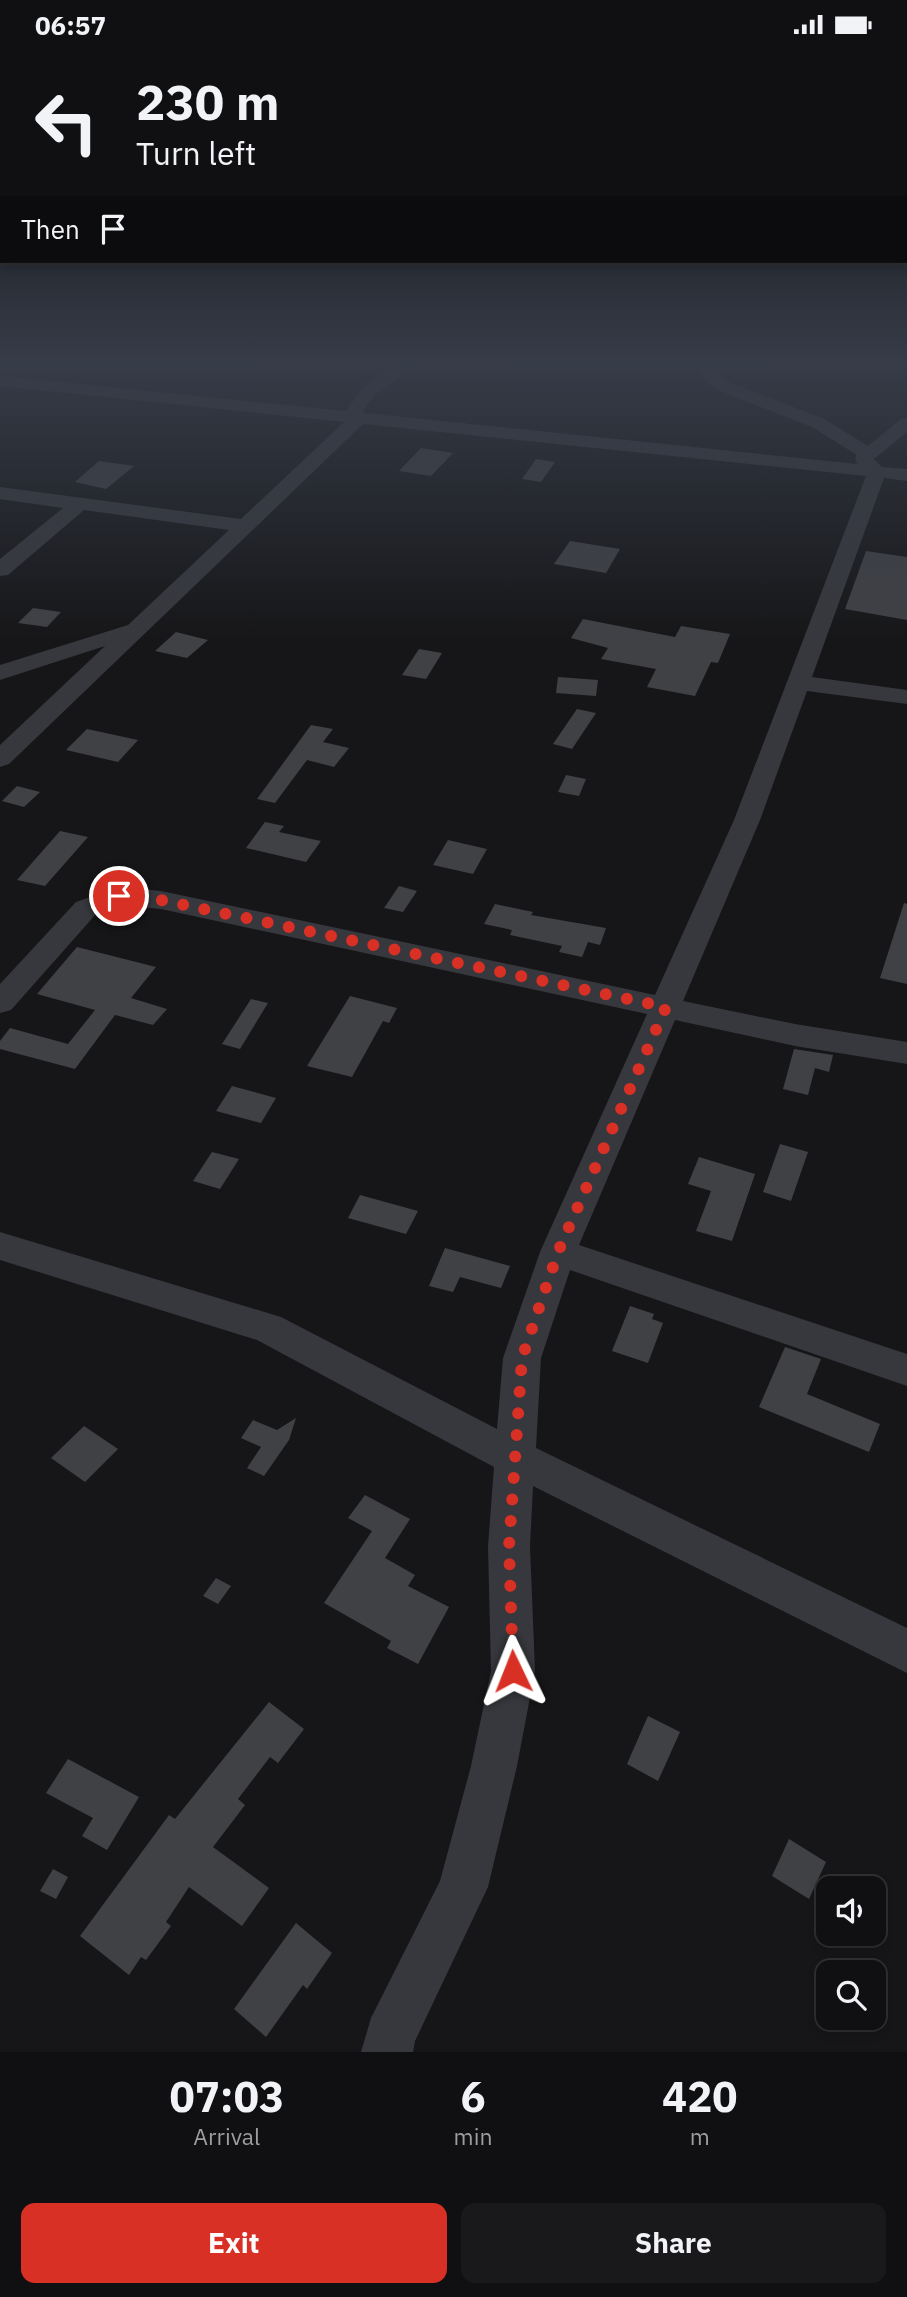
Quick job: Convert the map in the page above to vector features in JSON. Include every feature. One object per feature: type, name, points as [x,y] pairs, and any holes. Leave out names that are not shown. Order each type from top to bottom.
[{"type":"street","points":[[0,759],[320,454]]},
{"type":"street","points":[[750,454],[884,467]]},
{"type":"street","points":[[865,454],[884,467]]},
{"type":"street","points":[[387,2052],[390,2037],[463,1887],[494,1766],[513,1671],[509,1546],[522,1358],[558,1252],[747,820],[884,467]]},
{"type":"street","points":[[0,493],[244,526]]},
{"type":"street","points":[[0,571],[81,503]]},
{"type":"street","points":[[0,673],[135,630]]},
{"type":"street","points":[[800,683],[907,697]]},
{"type":"street","points":[[0,1003],[86,908],[119,896],[161,900],[795,1035],[907,1053]]},
{"type":"street","points":[[0,1246],[268,1328],[514,1457],[907,1651]]},
{"type":"street","points":[[558,1252],[907,1370]]},
{"type":"building","points":[[415,454],[452,454],[431,476],[399,471]]},
{"type":"building","points":[[536,459],[555,462],[541,482],[522,479]]},
{"type":"building","points":[[99,461],[134,466],[106,489],[75,482]]},
{"type":"building","points":[[570,541],[620,549],[606,573],[554,564]]},
{"type":"building","points":[[866,551],[907,557],[907,620],[845,609]]},
{"type":"building","points":[[33,608],[61,612],[47,627],[18,623]]},
{"type":"building","points":[[583,619],[675,637],[681,626],[730,634],[718,663],[711,662],[695,696],[647,687],[656,669],[601,659],[608,648],[571,638]]},
{"type":"building","points":[[176,632],[208,640],[187,658],[155,651]]},
{"type":"building","points":[[419,649],[442,653],[426,679],[402,675]]},
{"type":"building","points":[[558,677],[598,680],[596,696],[556,693]]},
{"type":"building","points":[[577,709],[596,713],[572,749],[553,744]]},
{"type":"building","points":[[311,725],[333,729],[323,742],[349,748],[334,767],[307,760],[275,803],[257,799]]},
{"type":"building","points":[[87,729],[138,740],[118,762],[66,750]]},
{"type":"building","points":[[566,775],[586,779],[579,796],[558,792]]},
{"type":"building","points":[[17,786],[40,792],[24,807],[2,801]]},
{"type":"building","points":[[265,822],[284,826],[279,832],[321,841],[306,862],[246,848]]},
{"type":"building","points":[[60,831],[88,837],[45,886],[17,880]]},
{"type":"building","points":[[448,840],[487,849],[473,874],[433,865]]},
{"type":"building","points":[[399,886],[417,891],[403,912],[384,908]]},
{"type":"building","points":[[904,903],[907,904],[907,984],[880,978]]},
{"type":"building","points":[[495,904],[533,912],[531,915],[606,928],[600,945],[588,942],[582,957],[559,952],[562,946],[510,935],[512,930],[484,924]]},
{"type":"building","points":[[77,947],[156,967],[131,998],[167,1009],[153,1025],[115,1015],[75,1069],[0,1049],[0,1041],[10,1028],[68,1044],[95,1010],[37,994]]},
{"type":"building","points":[[350,996],[397,1008],[389,1023],[383,1021],[352,1077],[307,1066]]},
{"type":"building","points":[[251,999],[268,1003],[240,1049],[222,1044]]},
{"type":"building","points":[[794,1049],[833,1055],[829,1072],[815,1068],[808,1095],[783,1089]]},
{"type":"building","points":[[232,1086],[276,1098],[261,1123],[216,1111]]},
{"type":"building","points":[[780,1144],[808,1152],[791,1201],[763,1192]]},
{"type":"building","points":[[212,1152],[239,1159],[220,1189],[193,1181]]},
{"type":"building","points":[[699,1157],[755,1174],[732,1241],[696,1231],[711,1191],[688,1184]]},
{"type":"building","points":[[360,1195],[418,1211],[406,1234],[348,1218]]},
{"type":"building","points":[[445,1248],[510,1266],[501,1288],[460,1277],[453,1292],[429,1286]]},
{"type":"building","points":[[630,1306],[654,1314],[652,1319],[663,1323],[648,1363],[612,1351]]},
{"type":"building","points":[[785,1347],[821,1359],[807,1394],[880,1424],[869,1452],[759,1407]]},
{"type":"building","points":[[296,1418],[289,1440],[264,1476],[247,1468],[261,1447],[241,1438],[253,1420],[277,1430]]},
{"type":"building","points":[[84,1426],[118,1449],[85,1482],[51,1458]]},
{"type":"building","points":[[365,1495],[410,1519],[385,1558],[415,1575],[408,1586],[449,1607],[418,1664],[387,1648],[391,1641],[324,1603],[372,1531],[348,1518]]},
{"type":"building","points":[[216,1578],[231,1586],[218,1604],[203,1596]]},
{"type":"building","points":[[269,1702],[304,1729],[278,1763],[270,1757],[238,1799],[245,1805],[213,1847],[269,1888],[242,1926],[189,1887],[166,1922],[171,1926],[146,1960],[141,1957],[129,1975],[80,1936],[169,1815],[175,1819]]},
{"type":"building","points":[[648,1716],[680,1732],[658,1781],[627,1764]]},
{"type":"building","points":[[68,1759],[139,1797],[107,1850],[82,1836],[93,1818],[46,1793]]},
{"type":"building","points":[[789,1839],[826,1862],[820,1876],[816,1876],[816,1884],[809,1899],[772,1876]]},
{"type":"building","points":[[53,1869],[68,1877],[56,1899],[40,1891]]},
{"type":"building","points":[[296,1923],[332,1953],[307,1989],[303,1985],[266,2037],[234,2009]]},
{"type":"route","points":[[119,896],[161,900],[666,1007],[558,1252],[522,1358],[509,1546],[513,1671]]}]
